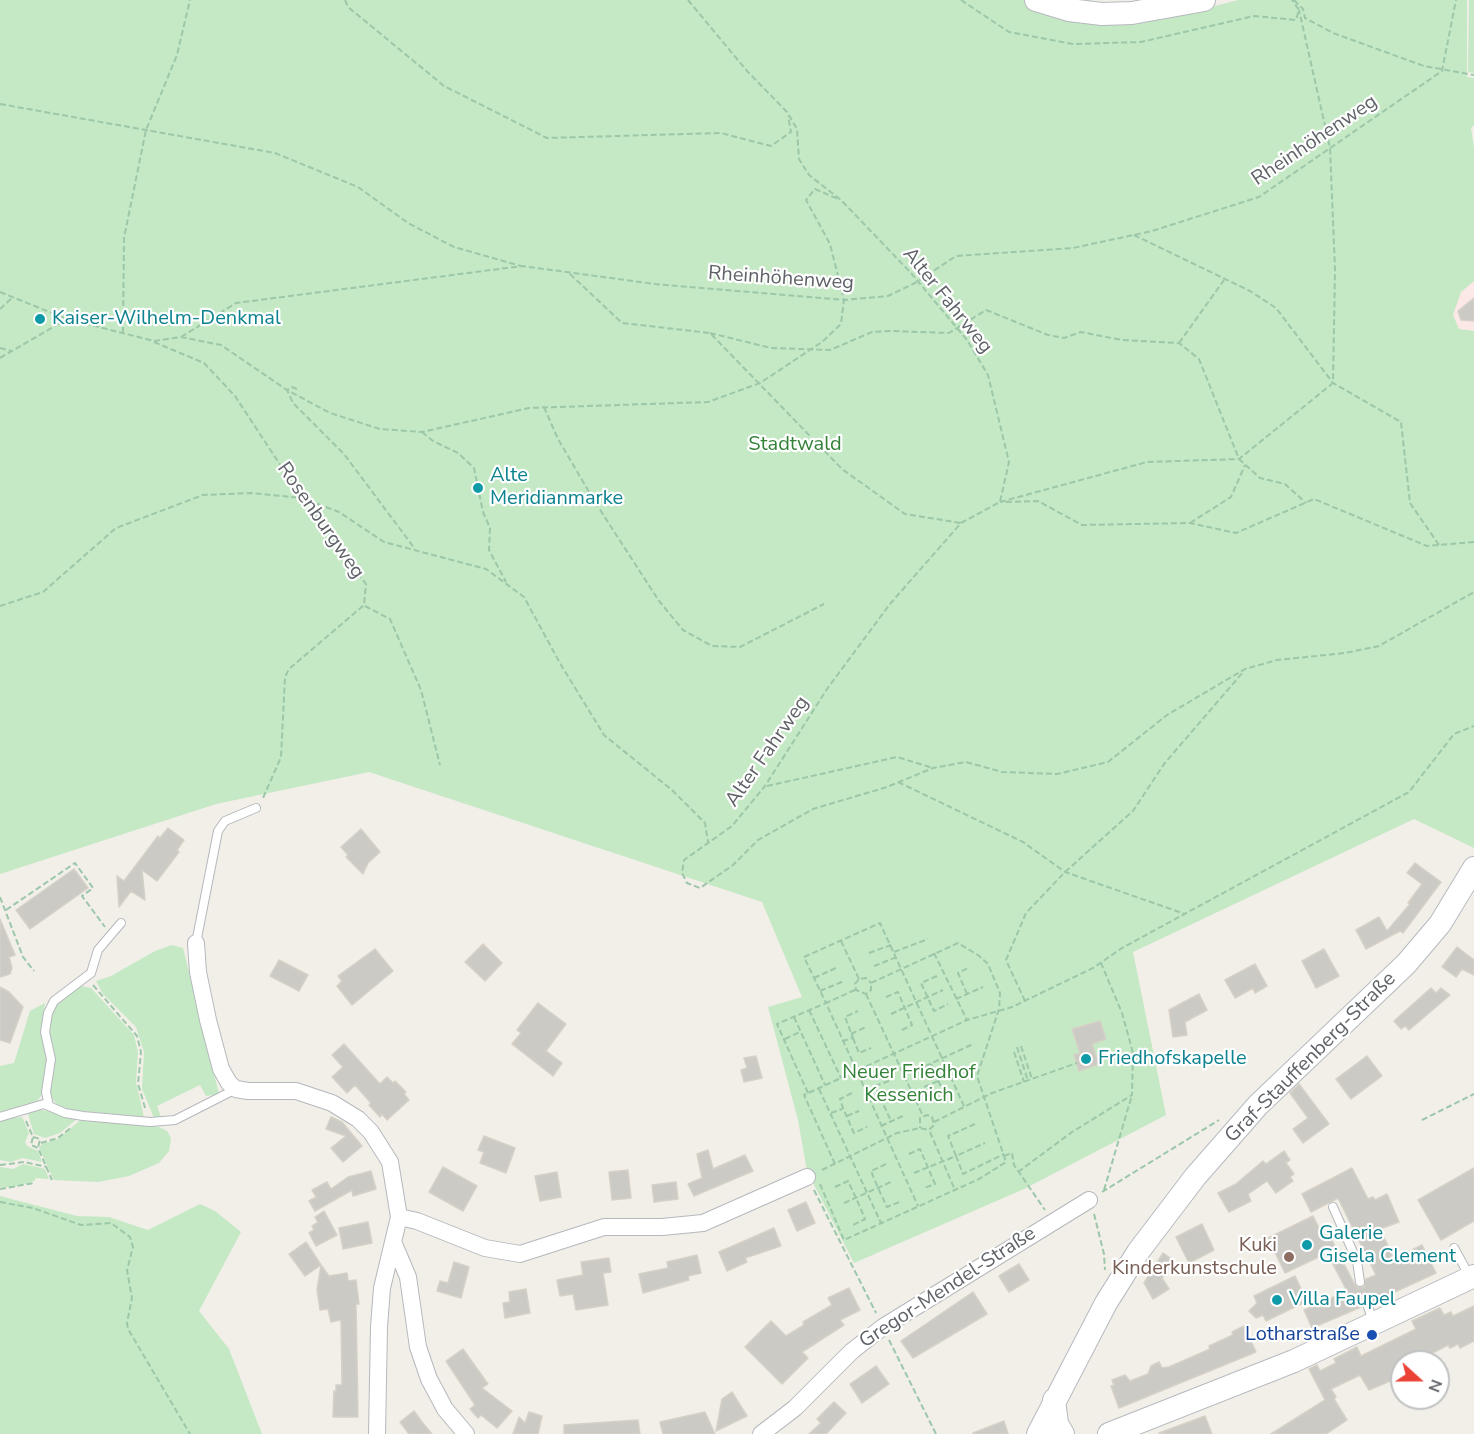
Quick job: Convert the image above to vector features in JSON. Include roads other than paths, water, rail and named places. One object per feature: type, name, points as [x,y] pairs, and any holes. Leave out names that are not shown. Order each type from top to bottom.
[{"type":"street","points":[[1036,0],[1069,10],[1101,7],[1132,13],[1204,0]]},
{"type":"street","name":"Graf-Stauffenberg-Straße","points":[[1038,1434],[1100,1313],[1138,1252],[1194,1178],[1258,1104],[1406,964],[1440,924],[1474,868]]},
{"type":"street","points":[[196,943],[198,972],[221,1069],[229,1083],[236,1089],[309,1093],[332,1103],[358,1119],[381,1145],[390,1162],[399,1217],[382,1288],[377,1434]]},
{"type":"street","points":[[399,1217],[417,1221],[485,1248],[520,1254],[604,1227],[662,1227],[703,1223],[811,1175]]},
{"type":"street","name":"Gregor-Mendel-Straße","points":[[761,1434],[795,1408],[852,1351],[883,1327],[1053,1220],[1089,1200]]},
{"type":"street","points":[[394,1244],[408,1278],[418,1347],[429,1379],[445,1409],[466,1434]]},
{"type":"street","points":[[1109,1434],[1294,1361],[1370,1314],[1472,1277]]},
{"type":"street","points":[[1054,1400],[1057,1424],[1063,1434]]},
{"type":"lane","points":[[196,943],[218,831],[225,822],[256,808]]},
{"type":"lane","points":[[50,1106],[46,1092],[51,1059],[45,1032],[48,1014],[54,1001],[91,973],[98,950],[121,923]]},
{"type":"lane","points":[[0,1117],[44,1104],[65,1113],[82,1116],[150,1122],[175,1120],[236,1089]]},
{"type":"lane","points":[[1333,1207],[1357,1261],[1360,1282]]},
{"type":"lane","points":[[1454,1248],[1472,1277]]},
{"type":"place","name":"Kaiser-Wilhelm-Denkmal","points":[[40,319]]},
{"type":"place","name":"Alte Meridianmarke","points":[[478,488]]},
{"type":"place","name":"Friedhofskapelle","points":[[1086,1059]]},
{"type":"place","name":"Galerie Gisela Clement","points":[[1307,1245]]},
{"type":"place","name":"Kuki Kinderkunstschule","points":[[1289,1257]]},
{"type":"place","name":"Villa Faupel","points":[[1277,1300]]},
{"type":"place","name":"Lotharstraße","points":[[1372,1335]]},
{"type":"park label","name":"Stadtwald","points":[[795,445]]},
{"type":"park label","name":"Neuer Friedhof Kessenich","points":[[909,1084]]}]
